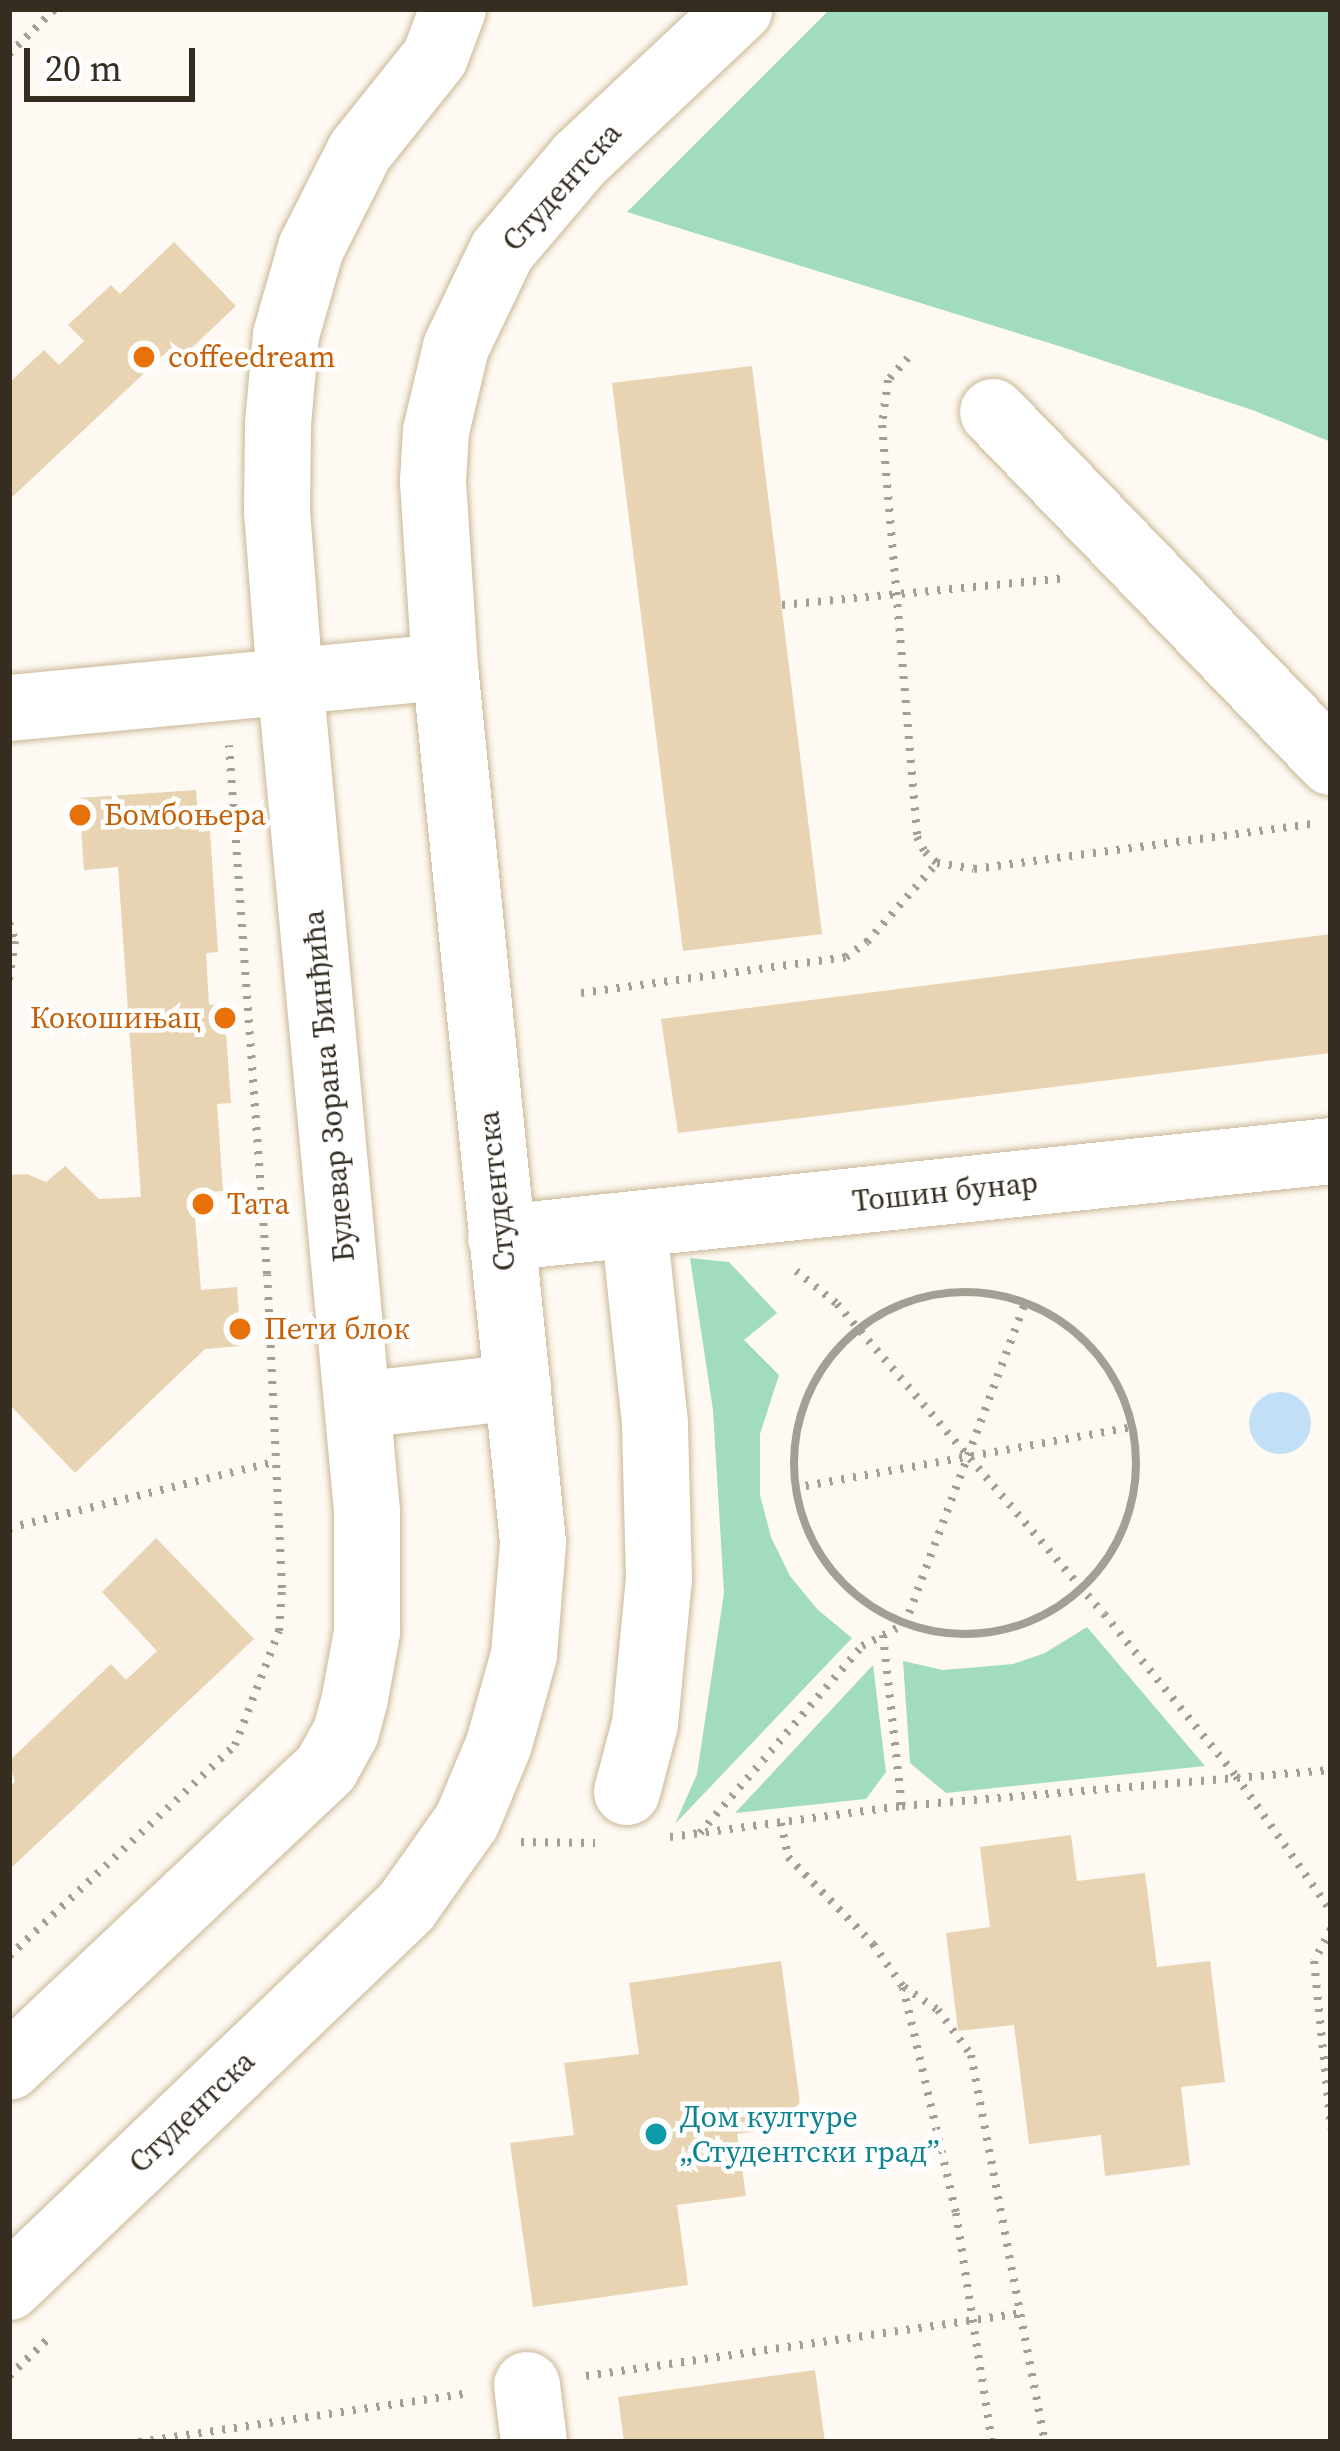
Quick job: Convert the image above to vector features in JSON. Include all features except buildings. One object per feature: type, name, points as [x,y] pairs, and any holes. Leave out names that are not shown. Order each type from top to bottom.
[{"type":"street","name":"Булевар Зорана Ђинђића","points":[[9,2067],[326,1768],[346,1732],[367,1632],[369,1578],[359,1405],[290,680],[276,471],[286,335],[310,248],[343,180],[407,87],[434,57],[453,9]]},
{"type":"street","name":"Студентска","points":[[9,2287],[406,1906],[467,1821],[499,1744],[524,1655],[532,1598],[533,1542],[518,1387],[530,1234],[445,667],[434,464],[447,375],[471,307],[530,214],[580,159],[740,9]]},
{"type":"street","points":[[994,412],[1331,762]]},
{"type":"street","points":[[9,708],[224,684],[445,667]]},
{"type":"street","name":"Тошин бунар","points":[[530,1234],[1331,1151]]},
{"type":"street","points":[[630,1824],[646,1724],[659,1579],[655,1423],[634,1225]]},
{"type":"street","points":[[359,1405],[518,1387]]},
{"type":"path","points":[[9,54],[55,9]]},
{"type":"path","points":[[908,358],[888,380],[883,425],[917,837],[937,863],[974,869],[1331,821]]},
{"type":"path","points":[[782,605],[1147,570]]},
{"type":"path","points":[[9,1956],[235,1745],[279,1631],[282,1588],[267,1274],[224,684]]},
{"type":"path","points":[[581,993],[846,957],[867,942],[937,863]]},
{"type":"path","points":[[9,923],[15,941],[9,980]]},
{"type":"path","points":[[785,1264],[813,1282],[856,1328],[1081,1590],[1236,1776],[1331,1911]]},
{"type":"path","points":[[967,1290],[1025,1300],[1075,1330],[1113,1373],[1134,1427],[1136,1486],[1118,1543],[1081,1590],[1042,1616],[997,1632],[949,1634],[905,1624],[863,1602],[830,1570],[806,1531],[794,1488],[795,1428],[817,1372],[856,1328],[909,1299],[967,1290]]},
{"type":"path","points":[[699,1834],[862,1646],[905,1624],[1025,1300]]},
{"type":"path","points":[[794,1488],[1134,1427]]},
{"type":"path","points":[[9,1528],[274,1462]]},
{"type":"path","points":[[883,1635],[902,1806]]},
{"type":"path","points":[[512,1840],[565,1846],[630,1824],[699,1834],[902,1806],[1331,1770]]},
{"type":"path","points":[[781,1823],[788,1857],[873,1944],[903,1987],[956,2212],[992,2442]]},
{"type":"path","points":[[1331,1929],[1315,1961],[1331,2128]]},
{"type":"path","points":[[903,1987],[938,2010],[971,2055],[985,2106],[1018,2314],[1045,2442]]},
{"type":"path","points":[[970,2320],[1018,2314]]},
{"type":"green space","points":[[830,9],[1331,9],[1331,442],[1255,411],[1062,347],[627,212]]},
{"type":"green space","points":[[690,1258],[729,1262],[777,1313],[744,1340],[779,1375],[760,1434],[760,1495],[771,1537],[790,1576],[818,1610],[852,1638],[675,1824],[697,1774],[724,1593],[713,1410]]},
{"type":"green space","points":[[1087,1627],[1205,1766],[946,1793],[910,1763],[903,1661],[943,1670],[1013,1664],[1045,1653]]},
{"type":"green space","points":[[873,1665],[886,1772],[866,1799],[735,1813]]},
{"type":"water","points":[[1280,1392],[1302,1401],[1311,1423],[1302,1445],[1280,1454],[1258,1445],[1249,1423],[1258,1401]]},
{"type":"place","name":"coffeedream","points":[[144,357]]},
{"type":"place","name":"Бомбоњера","points":[[80,815]]},
{"type":"place","name":"Кокошињац","points":[[225,1018]]},
{"type":"place","name":"Тата","points":[[203,1204]]},
{"type":"place","name":"Пети блок","points":[[240,1329]]},
{"type":"place","name":"Дом културе „Студентски град”","points":[[656,2134]]}]
